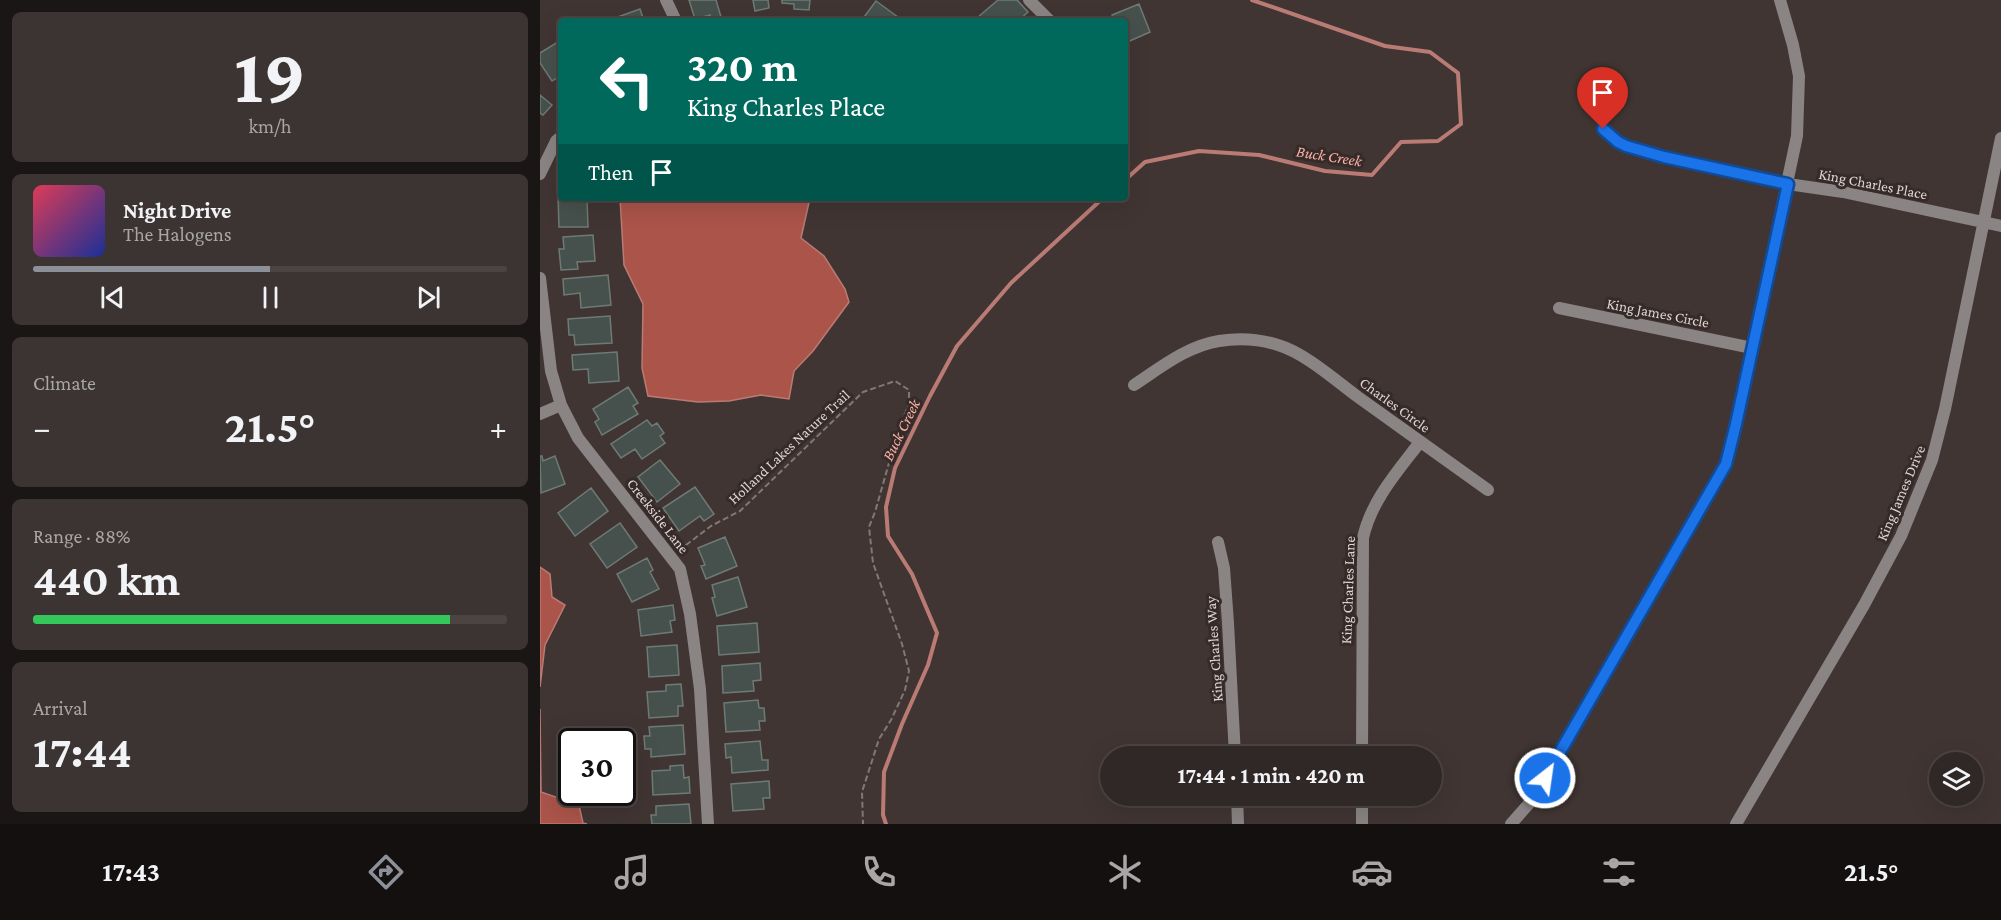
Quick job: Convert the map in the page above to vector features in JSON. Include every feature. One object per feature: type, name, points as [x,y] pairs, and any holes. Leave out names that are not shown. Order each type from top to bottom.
[{"type":"street","points":[[666,0],[675,18]]},
{"type":"street","points":[[1029,0],[1047,18]]},
{"type":"street","points":[[1511,824],[1534,798],[1719,479],[1731,450],[1797,136],[1799,76],[1780,0]]},
{"type":"street","name":"King Charles Place","points":[[1603,129],[1626,146],[1664,157],[2001,226]]},
{"type":"street","name":"King James Drive","points":[[1736,824],[1864,604],[1912,511],[1932,460],[1939,436],[2001,138]]},
{"type":"street","points":[[540,174],[558,139]]},
{"type":"street","name":"Creekside Lane","points":[[540,278],[551,371],[561,405],[578,438],[680,569],[690,614],[700,689],[708,824]]},
{"type":"street","name":"King James Circle","points":[[1559,308],[1752,348]]},
{"type":"street","name":"Charles Circle","points":[[1134,386],[1186,352],[1211,343],[1259,340],[1283,347],[1331,377],[1488,490]]},
{"type":"street","points":[[540,414],[561,405]]},
{"type":"street","name":"King Charles Lane","points":[[1362,746],[1361,570],[1364,532],[1370,513],[1383,491],[1420,442]]},
{"type":"street","name":"King Charles Way","points":[[1218,542],[1222,554],[1226,590],[1234,746]]},
{"type":"street","points":[[1237,806],[1238,824]]},
{"type":"street","points":[[1362,806],[1362,824]]},
{"type":"path","name":"Holland Lakes Nature Trail","points":[[680,569],[686,545],[711,526],[740,511],[863,392],[895,381],[909,390],[909,404],[899,428],[869,527],[873,563],[902,644],[909,671],[905,690],[879,739],[862,792],[863,824]]},
{"type":"shaded area","points":[[620,201],[809,201],[801,238],[824,256],[845,289],[849,302],[813,351],[794,371],[789,399],[761,395],[729,401],[698,402],[648,396],[642,368],[643,304],[624,265]]},
{"type":"shaded area","points":[[540,567],[550,574],[552,597],[565,605],[545,645],[540,687]]},
{"type":"shaded area","points":[[540,709],[541,792],[558,798],[558,806],[579,806],[583,823],[587,824],[540,824]]},
{"type":"building","points":[[689,0],[716,0],[721,17],[711,18],[710,15],[695,18]]},
{"type":"building","points":[[753,0],[768,0],[769,8],[755,11]]},
{"type":"building","points":[[782,0],[810,0],[809,10],[794,9],[794,4],[782,3]]},
{"type":"building","points":[[998,0],[1017,0],[1028,12],[1021,18],[978,17]]},
{"type":"building","points":[[876,1],[899,18],[863,18]]},
{"type":"building","points":[[1139,4],[1150,32],[1128,42],[1128,18],[1114,18],[1112,15]]},
{"type":"building","points":[[640,9],[643,18],[615,18]]},
{"type":"building","points":[[558,42],[558,77],[552,81],[540,63],[540,53]]},
{"type":"building","points":[[540,95],[552,105],[543,115],[540,113]]},
{"type":"building","points":[[558,201],[587,201],[588,227],[559,227]]},
{"type":"building","points":[[593,235],[595,261],[577,262],[578,269],[561,270],[559,249],[564,249],[563,237]]},
{"type":"building","points":[[608,275],[611,305],[581,308],[580,293],[564,295],[563,279]]},
{"type":"building","points":[[610,316],[612,343],[575,345],[574,335],[569,335],[568,319]]},
{"type":"building","points":[[617,352],[619,381],[589,383],[588,369],[573,370],[572,355]]},
{"type":"building","points":[[628,387],[638,403],[633,406],[638,414],[602,435],[595,422],[599,419],[593,409]]},
{"type":"building","points":[[647,420],[652,426],[657,423],[664,433],[660,436],[665,443],[642,459],[635,449],[621,458],[611,444]]},
{"type":"building","points":[[540,456],[543,461],[555,456],[565,484],[541,493]]},
{"type":"building","points":[[660,460],[680,484],[657,502],[638,477]]},
{"type":"building","points":[[695,487],[714,514],[704,521],[700,516],[679,531],[663,508]]},
{"type":"building","points":[[591,488],[608,511],[575,536],[558,513]]},
{"type":"building","points":[[620,523],[637,547],[607,568],[590,544]]},
{"type":"building","points":[[725,537],[737,566],[706,579],[701,566],[705,565],[698,548]]},
{"type":"building","points":[[647,558],[653,570],[650,572],[659,589],[632,602],[617,574]]},
{"type":"building","points":[[738,577],[747,607],[717,616],[712,598],[715,597],[712,585]]},
{"type":"building","points":[[673,605],[675,620],[670,621],[672,632],[641,636],[638,610]]},
{"type":"building","points":[[757,623],[759,652],[719,655],[717,626]]},
{"type":"building","points":[[677,645],[679,675],[649,677],[647,647]]},
{"type":"building","points":[[760,663],[761,680],[753,681],[754,691],[723,693],[722,666]]},
{"type":"building","points":[[681,684],[683,706],[678,706],[678,716],[649,718],[647,692],[666,691],[666,685]]},
{"type":"building","points":[[758,700],[759,708],[764,708],[765,721],[759,721],[760,730],[726,732],[724,703]]},
{"type":"building","points":[[683,725],[685,754],[651,757],[651,749],[645,749],[644,736],[650,736],[649,727]]},
{"type":"building","points":[[760,741],[762,760],[768,760],[768,770],[732,773],[731,757],[726,758],[725,744]]},
{"type":"building","points":[[683,765],[684,778],[689,777],[690,793],[653,795],[652,771],[670,770],[670,766]]},
{"type":"building","points":[[769,781],[770,798],[763,798],[764,809],[733,811],[731,784]]},
{"type":"building","points":[[689,804],[691,824],[652,824],[651,815],[656,815],[656,806]]},
{"type":"waterway","name":"Buck Creek","points":[[1128,177],[1145,162],[1199,151],[1259,155],[1325,171],[1372,175],[1401,142],[1438,141],[1461,124],[1458,73],[1430,52],[1385,46],[1252,0]]},
{"type":"waterway","name":"Buck Creek","points":[[886,824],[883,815],[884,772],[928,665],[937,633],[912,574],[888,536],[886,507],[895,468],[957,346],[1011,283],[1100,201]]},
{"type":"route","points":[[1545,778],[1726,464],[1731,450],[1788,184],[1664,157],[1626,146],[1603,129]]}]
